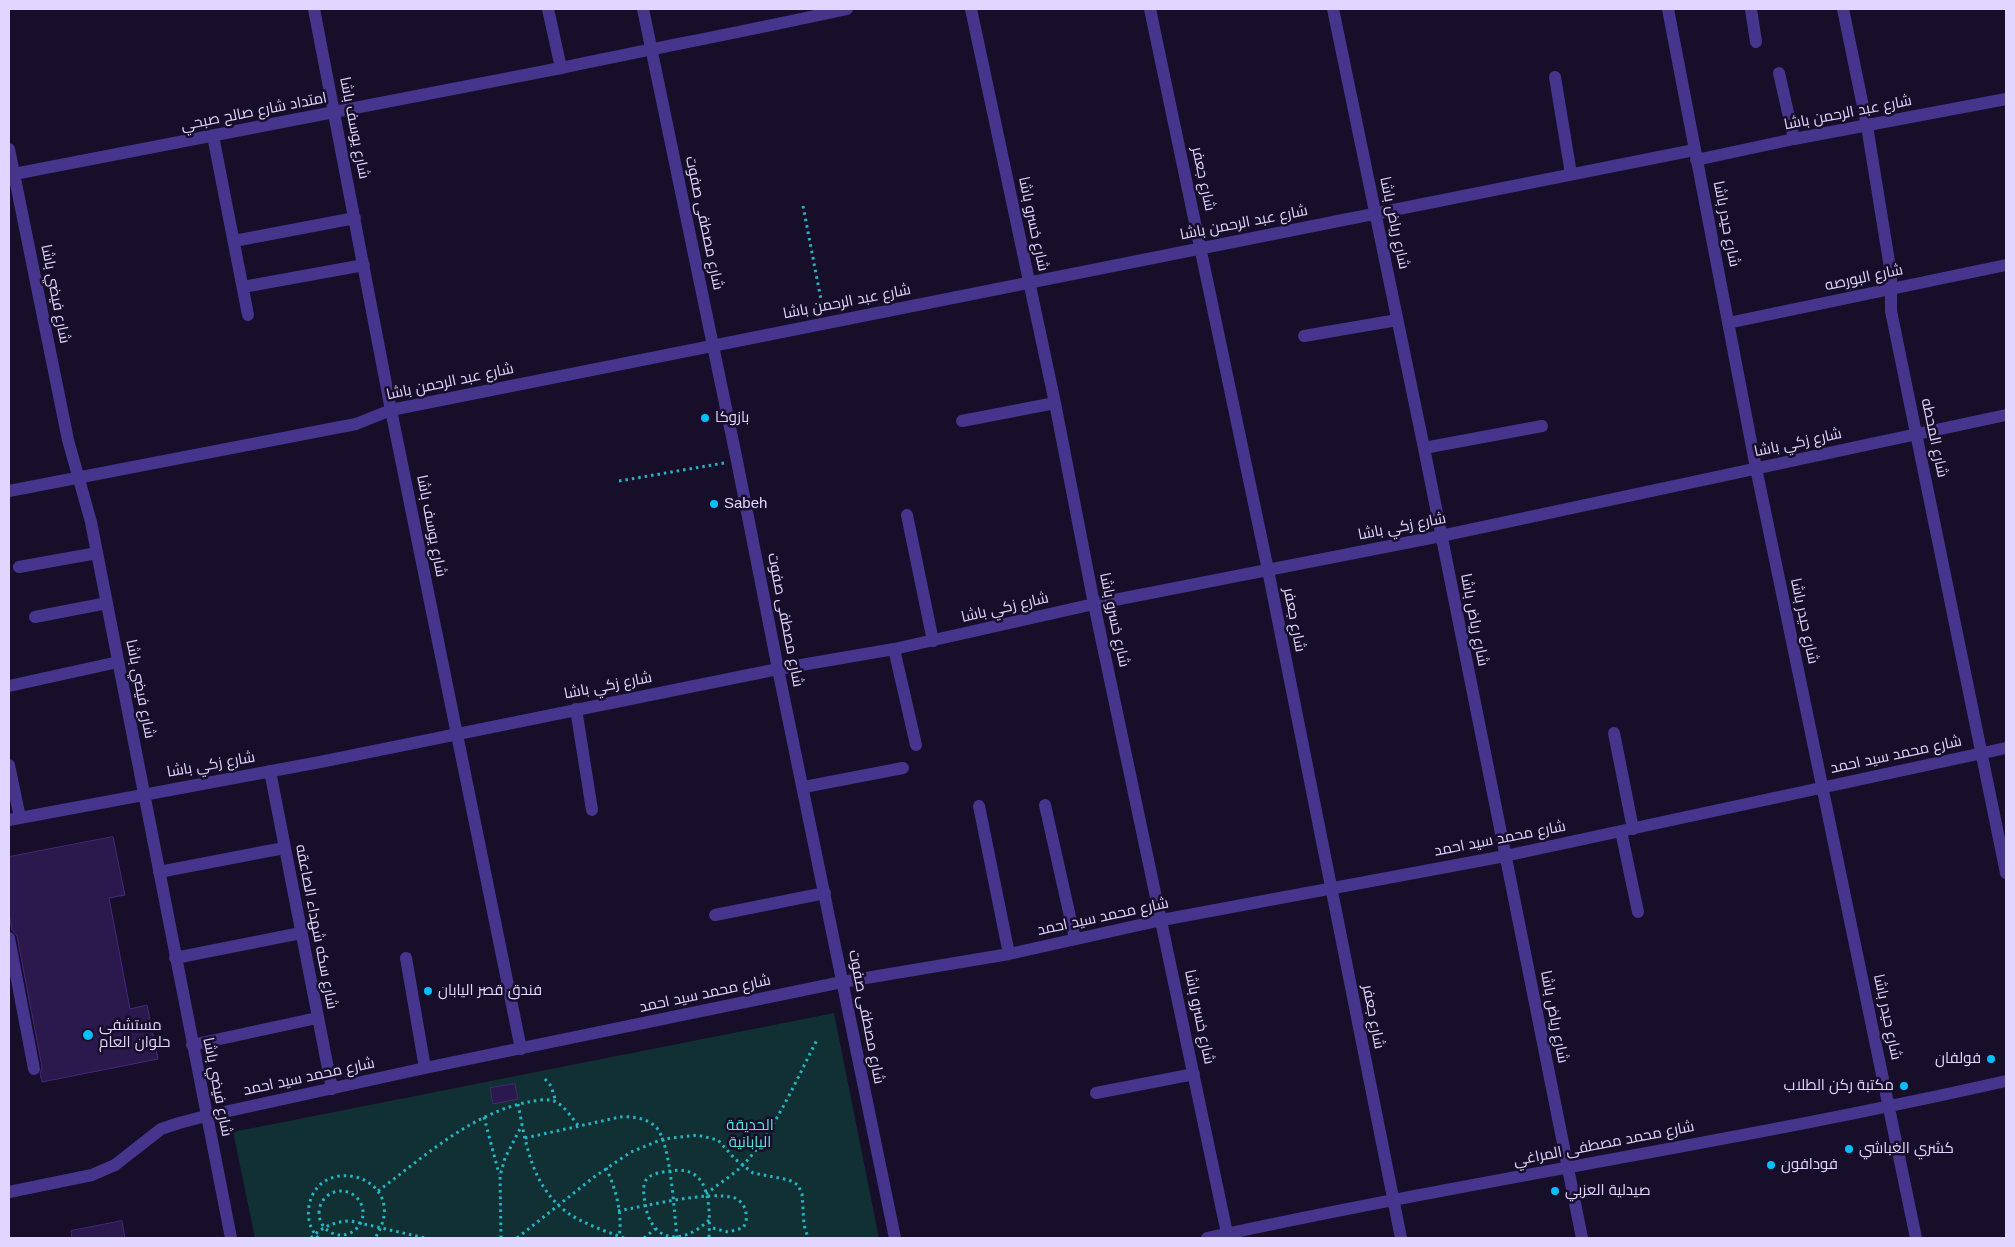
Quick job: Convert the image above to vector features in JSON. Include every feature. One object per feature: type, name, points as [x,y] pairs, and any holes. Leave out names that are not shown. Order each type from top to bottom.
[{"type":"street","name":"شارع يوسف باشا","points":[[314,9],[391,410],[522,1048]]},
{"type":"street","points":[[548,9],[561,68]]},
{"type":"street","name":"شارع مصطفى صفوت","points":[[643,9],[895,1238]]},
{"type":"street","name":"امتداد شارع صالح صبحي","points":[[11,175],[335,113],[763,28],[847,9]]},
{"type":"street","name":"شارع خسرو باشا","points":[[971,9],[1055,403],[1094,604],[1228,1236]]},
{"type":"street","name":"شارع جعفر","points":[[1150,9],[1268,570],[1401,1238]]},
{"type":"street","name":"شارع رياض باشا","points":[[1333,9],[1424,448],[1582,1238]]},
{"type":"street","name":"شارع حيدر باشا","points":[[1671,9],[1695,155],[1756,468],[1916,1238]]},
{"type":"street","points":[[1750,9],[1756,42]]},
{"type":"street","name":"شارع المحطه","points":[[1843,9],[1867,126],[1892,289],[1891,311],[2006,873]]},
{"type":"street","points":[[1779,73],[1794,139]]},
{"type":"street","points":[[1555,78],[1571,174]]},
{"type":"street","name":"شارع عبد الرحمن باشا","points":[[9,491],[356,424],[391,410],[1571,174],[1794,139],[2006,99]]},
{"type":"street","points":[[213,136],[248,315]]},
{"type":"street","name":"شارع فيضي باشا","points":[[9,149],[11,175],[68,440],[85,498],[97,553],[231,1238]]},
{"type":"street","points":[[234,241],[355,218]]},
{"type":"street","points":[[243,287],[364,265]]},
{"type":"street","name":"شارع البورصه","points":[[1728,323],[2006,265]]},
{"type":"street","points":[[1304,336],[1398,320]]},
{"type":"street","points":[[962,421],[1055,403]]},
{"type":"street","name":"شارع زكي باشا","points":[[15,819],[894,649],[1094,604],[1441,536],[2006,415]]},
{"type":"street","points":[[1424,448],[1542,426]]},
{"type":"street","points":[[907,515],[933,641]]},
{"type":"street","points":[[18,567],[97,553]]},
{"type":"street","points":[[35,617],[107,603]]},
{"type":"street","points":[[894,649],[916,745]]},
{"type":"street","points":[[9,686],[118,662]]},
{"type":"street","points":[[576,709],[592,810]]},
{"type":"street","points":[[1614,734],[1638,912]]},
{"type":"street","name":"شارع محمد سيد احمد","points":[[9,1192],[92,1175],[115,1165],[161,1129],[206,1116],[425,1068],[842,982],[1009,954],[1162,920],[1505,856],[2006,748]]},
{"type":"street","points":[[9,765],[15,819]]},
{"type":"street","points":[[804,787],[903,768]]},
{"type":"street","name":"شارع سكه شهداء الصاعقه","points":[[270,771],[332,1089]]},
{"type":"street","points":[[1045,805],[1075,939]]},
{"type":"street","points":[[979,806],[1009,954]]},
{"type":"street","points":[[159,872],[284,848]]},
{"type":"street","points":[[715,915],[825,893]]},
{"type":"street","points":[[175,958],[301,933]]},
{"type":"street","points":[[9,938],[34,1068]]},
{"type":"street","points":[[406,958],[425,1068]]},
{"type":"street","points":[[192,1045],[317,1018]]},
{"type":"street","points":[[1096,1093],[1194,1074]]},
{"type":"street","name":"شارع محمد مصطفى المراغي","points":[[1207,1238],[1228,1236],[1568,1167],[1889,1107],[2006,1081]]},
{"type":"path","points":[[803,206],[825,323]]},
{"type":"path","points":[[619,481],[737,461]]},
{"type":"path","points":[[707,1195],[742,1166],[754,1152],[771,1125],[818,1038]]},
{"type":"path","points":[[545,1079],[551,1086],[556,1102],[578,1125]]},
{"type":"path","points":[[378,1191],[458,1133],[484,1117],[518,1104],[545,1100],[556,1102]]},
{"type":"path","points":[[518,1104],[525,1138],[539,1180],[546,1191],[560,1205],[582,1221],[624,1238]]},
{"type":"path","points":[[525,1138],[578,1125],[629,1116],[652,1124],[658,1129],[663,1139],[678,1237]]},
{"type":"path","points":[[484,1117],[500,1176],[501,1238]]},
{"type":"path","points":[[500,1176],[505,1158],[522,1124]]},
{"type":"path","points":[[517,1238],[606,1168],[631,1152],[663,1139],[697,1135],[718,1140],[742,1166],[759,1175],[789,1180],[798,1185],[802,1194],[804,1225],[808,1238]]},
{"type":"path","points":[[606,1168],[614,1188],[618,1211],[619,1237]]},
{"type":"path","points":[[709,1220],[690,1234],[678,1237],[669,1236],[655,1229],[648,1219],[644,1188],[647,1179],[654,1174],[669,1171],[683,1170],[693,1172],[701,1182],[707,1195],[709,1220],[709,1238]]},
{"type":"path","points":[[318,1238],[309,1224],[310,1200],[324,1182],[335,1176],[347,1175],[359,1177],[369,1182],[378,1191],[383,1200],[385,1210],[384,1221],[375,1238]]},
{"type":"path","points":[[338,1191],[350,1193],[359,1201],[363,1212],[360,1223],[353,1231],[343,1234],[333,1233],[324,1228],[319,1217],[320,1205],[327,1196],[338,1191]]},
{"type":"path","points":[[618,1211],[707,1195],[734,1198],[742,1203],[746,1212],[745,1224],[738,1230],[728,1232],[709,1227]]},
{"type":"path","points":[[311,1238],[324,1228],[342,1221],[360,1223],[425,1238]]},
{"type":"path","points":[[644,1238],[655,1229]]},
{"type":"green space","name":"الحديقة اليابانية","points":[[834,1013],[879,1238],[255,1238],[233,1132]]},
{"type":"building","points":[[113,837],[125,895],[109,898],[130,1009],[147,1005],[158,1059],[42,1082],[40,1074],[42,1067],[17,936],[12,930],[9,914],[9,857]]},
{"type":"building","points":[[515,1084],[518,1099],[493,1104],[490,1088]]},
{"type":"building","points":[[122,1221],[125,1238],[72,1238],[71,1231]]},
{"type":"place","name":"بازوكا","points":[[705,418]]},
{"type":"place","name":"Sabeh","points":[[714,504]]},
{"type":"place","name":"فندق قصر اليابان","points":[[428,991]]},
{"type":"place","name":"مستشفى حلوان العام","points":[[88,1035]]},
{"type":"place","name":"فولفان","points":[[1991,1059]]},
{"type":"place","name":"مكتبة ركن الطلاب","points":[[1904,1086]]},
{"type":"place","name":"كشري الغباشي","points":[[1849,1149]]},
{"type":"place","name":"فودافون","points":[[1771,1165]]},
{"type":"place","name":"صيدلية العزبي","points":[[1555,1191]]}]
